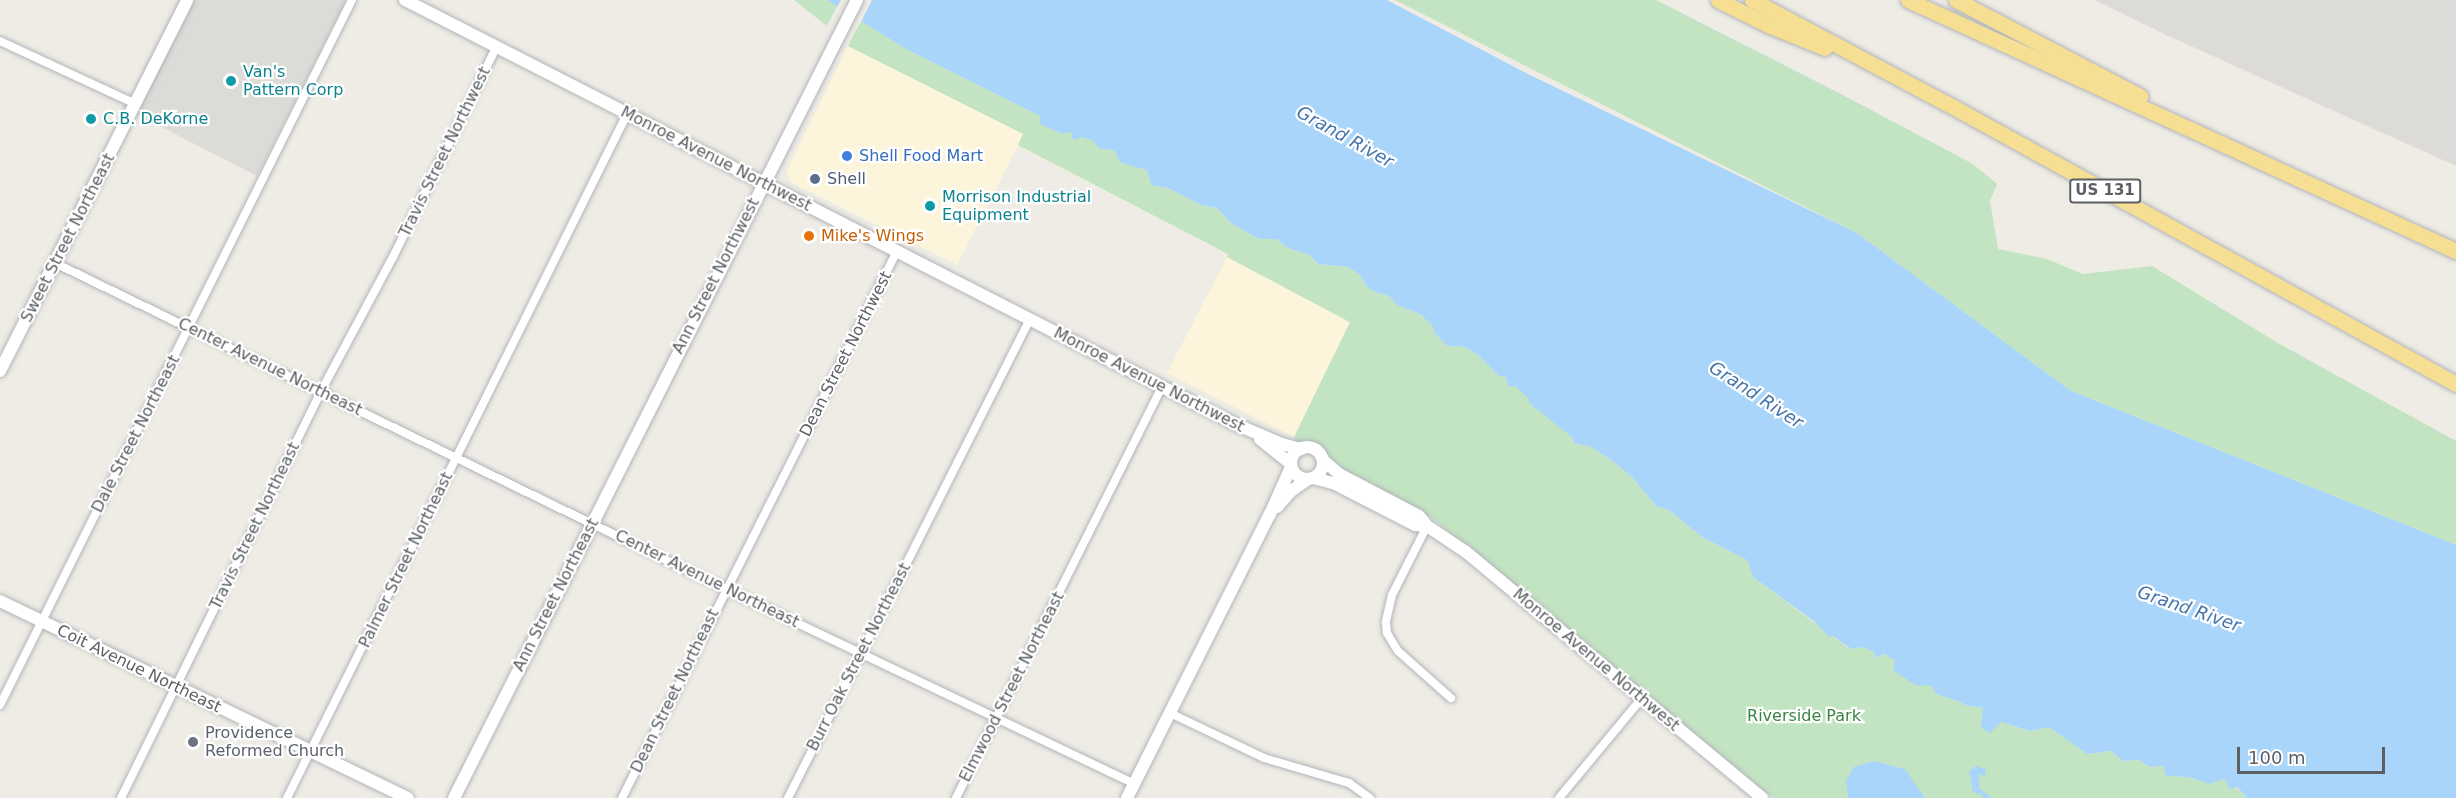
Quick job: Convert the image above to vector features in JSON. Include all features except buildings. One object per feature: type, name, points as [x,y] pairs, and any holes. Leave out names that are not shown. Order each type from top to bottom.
[{"type":"highway","points":[[1718,0],[1768,25],[1897,77]]},
{"type":"highway","name":"US 131","points":[[1752,0],[1897,77],[2456,384]]},
{"type":"highway","points":[[1908,0],[2456,251]]},
{"type":"highway","points":[[1956,0],[2280,171]]},
{"type":"main road","name":"Sweet Street Northeast","points":[[0,371],[187,0]]},
{"type":"main road","name":"Monroe Avenue Northwest","points":[[405,0],[1252,433],[1301,448]]},
{"type":"main road","name":"Ann Street Northwest","points":[[658,392],[857,0]]},
{"type":"main road","name":"Ann Street Northeast","points":[[454,798],[658,392]]},
{"type":"main road","name":"Monroe Avenue Northwest","points":[[1252,433],[1291,465]]},
{"type":"main road","points":[[1127,798],[1270,514],[1294,455],[1301,448],[1314,449],[1323,460],[1322,469],[1291,491],[1270,514]]},
{"type":"main road","name":"Monroe Avenue Northwest","points":[[1323,460],[1350,486]]},
{"type":"main road","points":[[1291,465],[1299,477],[1311,479]]},
{"type":"main road","name":"Monroe Avenue Northwest","points":[[1311,479],[1350,486],[1419,516],[1427,526],[1466,552],[1762,798]]},
{"type":"main road","name":"Coit Avenue Northeast","points":[[0,601],[408,798]]},
{"type":"street","name":"Dale Street Northeast","points":[[0,705],[352,0]]},
{"type":"street","points":[[0,41],[136,104]]},
{"type":"street","name":"Travis Street Northwest","points":[[393,257],[497,46]]},
{"type":"street","name":"Palmer Street Northeast","points":[[287,798],[627,114]]},
{"type":"street","name":"Dean Street Northwest","points":[[794,456],[897,251]]},
{"type":"street","name":"Travis Street Northeast","points":[[121,798],[320,393],[393,257]]},
{"type":"street","name":"Center Avenue Northeast","points":[[55,263],[320,393],[1134,784]]},
{"type":"street","name":"Burr Oak Street Northeast","points":[[788,798],[1030,319]]},
{"type":"street","name":"Elmwood Street Northeast","points":[[956,798],[1162,387]]},
{"type":"street","name":"Dean Street Northeast","points":[[622,798],[794,456]]},
{"type":"street","points":[[1427,526],[1392,595],[1386,622],[1387,633],[1398,651],[1451,698]]},
{"type":"street","points":[[1565,796],[1642,698]]},
{"type":"street","points":[[1170,713],[1264,758],[1349,783],[1370,798]]},
{"type":"shaded area","points":[[194,0],[346,0],[257,176],[136,114]]},
{"type":"shaded area","points":[[2095,0],[2456,0],[2456,166],[2164,34]]},
{"type":"shaded area","points":[[848,46],[1024,134],[957,265],[791,182],[786,172]]},
{"type":"shaded area","points":[[1227,257],[1350,323],[1294,437],[1167,373]]},
{"type":"green space","points":[[794,0],[827,0],[837,6],[827,26]]},
{"type":"green space","points":[[1395,0],[1656,0],[1839,93],[1973,164],[1997,184],[1990,201],[1998,249],[2047,259],[2083,274],[2152,266],[2278,343],[2456,441],[2456,545],[2071,391],[1857,233]]},
{"type":"green space","name":"Riverside Park","points":[[861,21],[906,49],[1040,116],[1044,123],[1063,134],[1072,132],[1093,140],[1100,149],[1115,150],[1121,163],[1147,170],[1152,185],[1168,188],[1201,205],[1217,208],[1232,224],[1259,239],[1276,239],[1288,248],[1310,255],[1318,264],[1348,267],[1361,276],[1366,286],[1375,292],[1389,296],[1397,305],[1420,314],[1434,326],[1447,346],[1465,347],[1478,355],[1499,376],[1505,376],[1572,437],[1574,443],[1591,447],[1611,460],[1632,477],[1656,506],[1669,510],[1702,537],[1747,560],[1753,577],[1850,649],[1861,647],[1875,652],[1874,658],[1885,654],[1932,686],[1937,694],[1964,705],[1983,708],[2001,722],[2030,731],[2049,727],[2087,754],[2111,751],[2123,761],[2139,760],[2150,767],[2163,766],[2166,776],[2189,777],[2209,784],[2225,778],[2247,797],[2256,798],[1773,798],[1432,518],[1343,472],[1319,447],[1296,443],[1294,437],[1350,322],[1227,257],[1228,254],[1018,145],[1023,134],[848,46]]},
{"type":"water","name":"Grand River","points":[[827,0],[1387,0],[1530,75],[1857,233],[2071,391],[2456,545],[2456,798],[2247,798],[2237,787],[2229,789],[2225,779],[2209,784],[2189,777],[2166,776],[2163,766],[2150,767],[2139,760],[2123,761],[2111,751],[2087,754],[2049,727],[2030,731],[2001,722],[1990,733],[1981,728],[1983,708],[1964,705],[1936,694],[1932,686],[1915,685],[1893,670],[1895,661],[1885,654],[1874,658],[1875,652],[1861,647],[1851,649],[1833,636],[1829,637],[1815,622],[1753,577],[1747,560],[1702,537],[1669,510],[1656,506],[1632,477],[1591,447],[1574,443],[1572,437],[1529,403],[1528,398],[1515,386],[1509,387],[1505,376],[1499,376],[1478,355],[1465,347],[1447,346],[1434,332],[1433,326],[1420,314],[1397,305],[1389,296],[1375,292],[1366,286],[1361,276],[1348,267],[1318,264],[1310,255],[1288,248],[1276,239],[1259,239],[1232,224],[1217,208],[1201,205],[1168,188],[1151,185],[1147,170],[1121,163],[1114,150],[1100,149],[1092,140],[1081,137],[1075,140],[1072,138],[1072,132],[1063,134],[1040,124],[1040,116],[906,49]]},
{"type":"water","points":[[1874,761],[1905,769],[1925,798],[1848,798],[1846,780],[1854,767]]},
{"type":"water","points":[[1976,766],[1986,769],[1985,776],[1979,774],[1979,788],[1992,798],[1983,798],[1982,795],[1973,792],[1969,771]]},
{"type":"pier","points":[[841,0],[872,0],[860,24],[836,9]]},
{"type":"place","name":"Van's Pattern Corp","points":[[231,81]]},
{"type":"place","name":"C.B. DeKorne","points":[[91,119]]},
{"type":"place","name":"Shell Food Mart","points":[[847,156]]},
{"type":"place","name":"Shell","points":[[815,179]]},
{"type":"place","name":"Morrison Industrial Equipment","points":[[930,206]]},
{"type":"place","name":"Mike's Wings","points":[[809,236]]},
{"type":"place","name":"Providence Reformed Church","points":[[193,742]]}]
